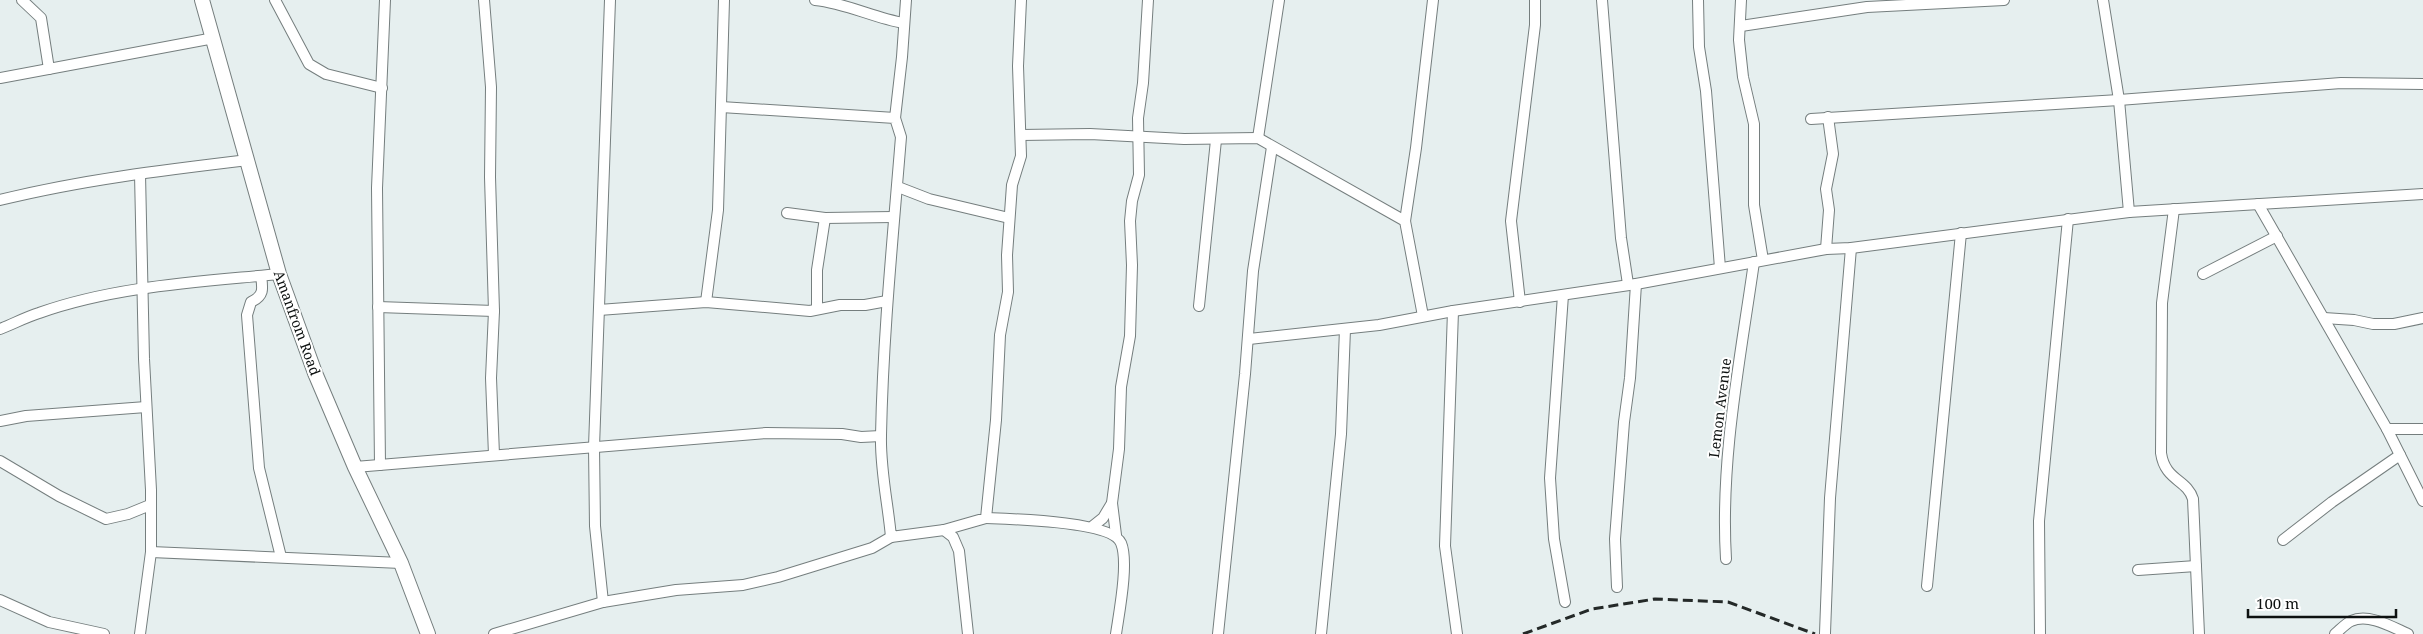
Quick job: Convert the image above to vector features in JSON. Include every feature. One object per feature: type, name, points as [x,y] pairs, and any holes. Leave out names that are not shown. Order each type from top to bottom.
[{"type":"street","points":[[22,0],[41,18],[49,69]]},
{"type":"street","name":"Amanfrom Road","points":[[202,0],[279,274],[315,373],[355,467],[401,563],[428,634]]},
{"type":"street","points":[[275,0],[309,64],[326,74],[382,88]]},
{"type":"street","points":[[380,465],[377,188],[385,0]]},
{"type":"street","points":[[484,0],[491,87],[490,177],[494,312],[491,378],[494,456]]},
{"type":"street","points":[[604,602],[595,526],[594,447],[610,0]]},
{"type":"street","points":[[706,302],[718,210],[724,0]]},
{"type":"street","points":[[815,0],[829,1],[904,23]]},
{"type":"street","points":[[891,537],[883,483],[880,436],[887,301],[901,137],[895,118],[906,0]]},
{"type":"street","points":[[986,518],[996,420],[1000,335],[1008,292],[1009,218],[1012,185],[1021,156],[1018,66],[1021,0]]},
{"type":"street","points":[[1116,634],[1123,557],[1121,543],[1116,535],[1112,503],[1119,449],[1121,388],[1130,336],[1132,265],[1130,221],[1132,201],[1139,175],[1138,138],[1148,0]]},
{"type":"street","points":[[1258,138],[1279,0]]},
{"type":"street","points":[[1423,316],[1405,221],[1416,148],[1433,0]]},
{"type":"street","points":[[1520,302],[1511,221],[1535,25],[1535,0]]},
{"type":"street","points":[[1602,0],[1621,238],[1632,284],[1630,378],[1624,422],[1614,538],[1617,587]]},
{"type":"street","points":[[1698,0],[1699,46],[1706,91],[1720,268]]},
{"type":"street","name":"Lemon Avenue","points":[[1726,559],[1724,515],[1728,453],[1759,261],[1754,205],[1754,124],[1742,72],[1739,40],[1741,0]]},
{"type":"street","points":[[1741,26],[1867,7],[2004,0]]},
{"type":"street","points":[[2103,0],[2119,100],[2129,212]]},
{"type":"street","points":[[0,78],[214,38]]},
{"type":"street","points":[[1811,119],[2119,100],[2341,83],[2423,84]]},
{"type":"street","points":[[721,107],[895,118]]},
{"type":"street","points":[[1826,250],[1829,210],[1826,189],[1832,154],[1828,117]]},
{"type":"street","points":[[1020,135],[1090,134],[1138,138],[1216,140],[1258,138],[1334,179],[1405,221]]},
{"type":"street","points":[[1199,306],[1216,140]]},
{"type":"street","points":[[1218,634],[1249,339],[1258,231],[1272,147]]},
{"type":"street","points":[[0,200],[140,174],[248,160]]},
{"type":"street","points":[[140,174],[151,552],[140,634]]},
{"type":"street","points":[[898,187],[929,199],[1009,218]]},
{"type":"street","points":[[1249,339],[1345,329],[1632,284],[1826,250],[2068,219],[2129,212],[2423,194]]},
{"type":"street","points":[[2258,204],[2386,429],[2423,501]]},
{"type":"street","points":[[2174,209],[2162,303],[2161,453],[2162,463],[2168,473],[2192,496],[2199,634]]},
{"type":"street","points":[[788,213],[825,218],[893,217]]},
{"type":"street","points":[[817,309],[816,285],[825,218]]},
{"type":"street","points":[[2040,634],[2038,521],[2068,219]]},
{"type":"street","points":[[1927,586],[1961,233]]},
{"type":"street","points":[[2204,274],[2277,236]]},
{"type":"street","points":[[1824,633],[1830,498],[1851,248]]},
{"type":"street","points":[[0,329],[38,313],[73,303],[142,289],[279,274]]},
{"type":"street","points":[[261,276],[263,290],[259,298],[251,302],[247,315],[259,468],[281,557]]},
{"type":"street","points":[[1563,295],[1550,478],[1554,539],[1565,602]]},
{"type":"street","points":[[599,310],[706,302],[810,311],[887,301]]},
{"type":"street","points":[[378,307],[494,312]]},
{"type":"street","points":[[1454,311],[1445,546],[1457,634]]},
{"type":"street","points":[[2324,318],[2354,320],[2374,324],[2394,324],[2423,318]]},
{"type":"street","points":[[1321,634],[1341,434],[1345,329]]},
{"type":"street","points":[[0,421],[26,416],[146,407]]},
{"type":"street","points":[[2386,429],[2423,429]]},
{"type":"street","points":[[355,467],[766,433],[880,436]]},
{"type":"street","points":[[2283,540],[2332,502],[2400,455]]},
{"type":"street","points":[[0,461],[59,496],[106,519],[128,514],[150,505]]},
{"type":"street","points":[[1093,526],[1102,518],[1112,503]]},
{"type":"street","points":[[494,634],[604,602],[676,590],[744,585],[778,577],[872,548],[891,537],[944,530],[986,518],[1093,526],[1116,535]]},
{"type":"street","points":[[956,526],[953,537],[960,560],[968,634]]},
{"type":"street","points":[[944,530],[953,537]]},
{"type":"street","points":[[151,552],[401,563]]},
{"type":"street","points":[[2138,570],[2196,566]]},
{"type":"street","points":[[0,600],[49,622],[104,634]]},
{"type":"street","points":[[2335,634],[2350,622],[2358,620],[2379,622],[2408,634]]},
{"type":"railway","points":[[1523,634],[1592,609],[1655,599],[1728,602],[1815,634]]}]
